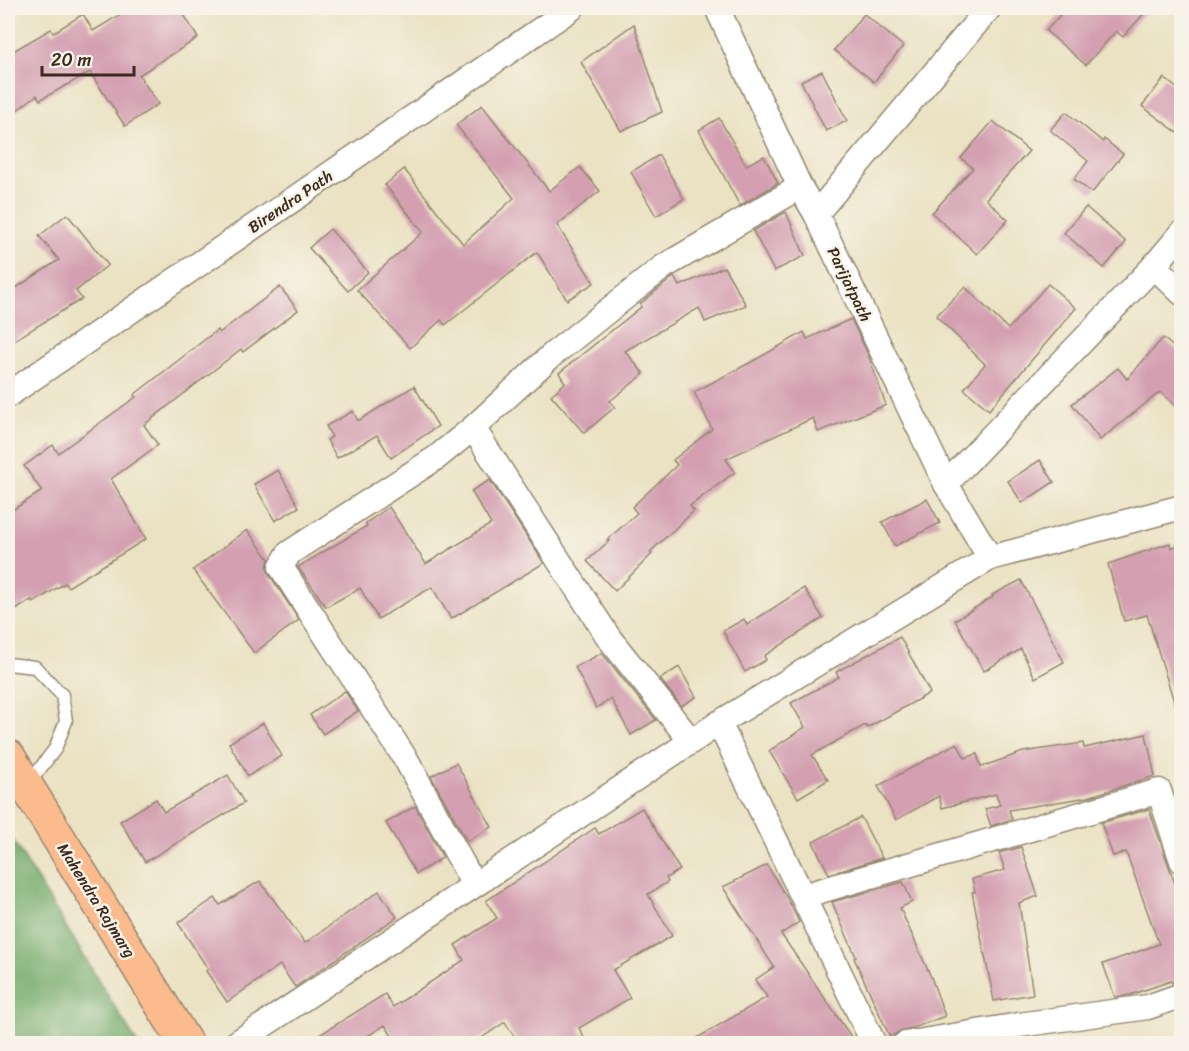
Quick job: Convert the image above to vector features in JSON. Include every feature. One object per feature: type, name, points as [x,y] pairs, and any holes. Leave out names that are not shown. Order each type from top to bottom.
[{"type":"highway","name":"Mahendra Rajmarg","points":[[8,756],[186,1044]]},
{"type":"street","name":"Birendra Path","points":[[8,395],[572,8]]},
{"type":"street","name":"Parijatpath","points":[[717,8],[800,188],[816,214],[945,484],[990,558]]},
{"type":"street","points":[[816,214],[989,8]]},
{"type":"street","points":[[474,885],[407,761],[281,567],[290,553],[436,458],[473,428],[552,355],[663,267],[800,188]]},
{"type":"street","points":[[945,484],[1154,266],[1182,233]]},
{"type":"street","points":[[1154,266],[1182,293]]},
{"type":"street","points":[[473,428],[609,638],[691,741]]},
{"type":"street","points":[[235,1044],[691,741],[990,558],[1182,507]]},
{"type":"street","points":[[719,723],[874,1044]]},
{"type":"street","points":[[803,896],[1160,791],[1182,861]]},
{"type":"street","points":[[905,1044],[1148,1007],[1182,995]]},
{"type":"lane","points":[[8,664],[35,667],[62,695],[64,703],[66,721],[55,749],[26,786]]},
{"type":"green space","points":[[8,832],[137,1043],[8,1043]]},
{"type":"building","points":[[131,8],[180,8],[198,38],[139,75],[158,104],[125,126],[90,72],[40,100],[37,95],[8,117],[8,54],[51,29],[53,33],[83,14],[93,31]]},
{"type":"building","points":[[1066,8],[1149,8],[1123,37],[1116,31],[1086,65],[1046,31]]},
{"type":"building","points":[[864,14],[903,46],[874,82],[834,50]]},
{"type":"building","points":[[634,24],[662,112],[621,131],[581,62]]},
{"type":"building","points":[[822,71],[847,121],[826,131],[801,81]]},
{"type":"building","points":[[1164,78],[1182,92],[1182,136],[1142,106]]},
{"type":"building","points":[[482,105],[549,191],[580,167],[600,191],[557,225],[594,283],[567,300],[537,252],[445,325],[441,320],[410,348],[357,290],[423,232],[385,185],[404,169],[463,244],[514,198],[456,125]]},
{"type":"building","points":[[1066,112],[1103,142],[1104,139],[1123,154],[1092,193],[1074,179],[1088,161],[1050,130]]},
{"type":"building","points":[[719,118],[746,165],[764,156],[778,183],[740,206],[699,130]]},
{"type":"building","points":[[993,121],[1029,151],[986,199],[1008,220],[977,254],[932,213],[973,168],[961,158]]},
{"type":"building","points":[[659,155],[684,199],[656,216],[631,172]]},
{"type":"building","points":[[1086,207],[1126,242],[1104,268],[1064,233]]},
{"type":"building","points":[[786,212],[805,256],[774,271],[753,231]]},
{"type":"building","points":[[67,214],[108,265],[76,291],[82,299],[8,344],[8,293],[59,260],[39,236]]},
{"type":"building","points":[[330,229],[368,272],[348,291],[309,248]]},
{"type":"building","points":[[724,267],[746,305],[705,322],[699,308],[625,351],[644,374],[610,401],[615,407],[584,433],[551,395],[565,383],[559,373],[641,307],[640,304],[674,277],[679,286]]},
{"type":"building","points":[[1048,284],[1076,308],[989,410],[964,389],[985,364],[936,316],[965,287],[1008,329]]},
{"type":"building","points":[[280,287],[298,310],[243,352],[241,349],[144,425],[158,445],[111,479],[146,539],[68,587],[65,583],[33,603],[31,600],[8,615],[8,513],[42,491],[24,466],[53,445],[58,453],[136,397],[134,395],[217,330],[219,333]]},
{"type":"building","points":[[851,319],[867,352],[886,405],[818,432],[813,418],[726,459],[735,472],[690,506],[694,511],[650,552],[652,554],[615,591],[587,561],[637,513],[632,507],[677,465],[673,460],[712,429],[694,392],[804,332],[807,339]]},
{"type":"building","points":[[1163,338],[1182,354],[1182,411],[1160,392],[1100,440],[1072,404],[1118,368],[1127,379]]},
{"type":"building","points":[[414,386],[438,426],[391,458],[377,435],[337,458],[327,440],[332,437],[326,426],[353,411],[358,421]]},
{"type":"building","points":[[1040,460],[1054,482],[1022,503],[1008,481]]},
{"type":"building","points":[[278,470],[299,507],[275,521],[254,484]]},
{"type":"building","points":[[490,480],[544,563],[451,619],[432,587],[378,619],[360,588],[326,607],[298,567],[367,526],[366,523],[389,507],[426,564],[491,524],[471,491]]},
{"type":"building","points":[[927,499],[940,523],[895,546],[882,522]]},
{"type":"building","points":[[247,530],[269,559],[267,567],[269,574],[299,620],[254,653],[193,570]]},
{"type":"building","points":[[1170,543],[1171,548],[1182,544],[1182,707],[1176,708],[1147,615],[1124,621],[1108,564]]},
{"type":"building","points":[[1021,580],[1064,662],[1035,678],[1021,649],[984,671],[955,620],[993,597],[992,595]]},
{"type":"building","points":[[804,588],[823,618],[764,656],[766,660],[745,672],[723,631],[744,619],[747,625]]},
{"type":"building","points":[[900,637],[930,693],[867,728],[865,725],[812,755],[828,780],[798,798],[769,751],[805,727],[791,703],[839,677],[836,672]]},
{"type":"building","points":[[602,653],[656,720],[631,735],[611,699],[596,708],[575,667]]},
{"type":"building","points":[[679,667],[696,697],[681,706],[660,679]]},
{"type":"building","points":[[345,691],[358,711],[323,734],[310,715]]},
{"type":"building","points":[[263,723],[282,756],[248,776],[229,743]]},
{"type":"building","points":[[1146,734],[1155,776],[1088,797],[1009,810],[1012,819],[991,826],[985,809],[1000,805],[996,794],[942,808],[939,796],[896,820],[878,786],[957,743],[965,758],[977,754],[981,767],[1023,752],[1083,743],[1084,748]]},
{"type":"building","points":[[456,763],[492,827],[467,841],[431,776]]},
{"type":"building","points":[[228,775],[244,803],[145,862],[120,821],[156,799],[164,812]]},
{"type":"building","points":[[415,806],[442,856],[416,874],[386,823]]},
{"type":"building","points":[[642,808],[680,870],[666,878],[668,882],[648,894],[672,936],[613,970],[630,998],[579,1028],[587,1044],[519,1044],[505,1022],[473,1044],[397,1044],[385,1025],[355,1044],[305,1044],[385,994],[393,1007],[464,960],[455,945],[497,918],[486,901],[595,828],[599,834]]},
{"type":"building","points":[[1149,809],[1182,904],[1182,981],[1172,983],[1171,981],[1130,995],[1115,997],[1103,964],[1159,944],[1126,852],[1113,856],[1101,823]]},
{"type":"building","points":[[861,817],[882,858],[829,874],[813,842]]},
{"type":"building","points":[[1021,847],[1038,896],[1019,903],[1033,994],[994,1001],[972,892],[975,892],[972,879],[1005,870],[999,853]]},
{"type":"building","points":[[767,865],[799,922],[781,934],[856,1044],[687,1044],[767,997],[755,980],[774,967],[723,887]]},
{"type":"building","points":[[260,881],[305,943],[379,891],[397,917],[295,987],[280,965],[227,1002],[178,923],[215,898],[220,905]]},
{"type":"building","points":[[903,882],[912,902],[900,908],[931,977],[945,1016],[902,1030],[890,1037],[854,958],[856,957],[832,902]]}]
